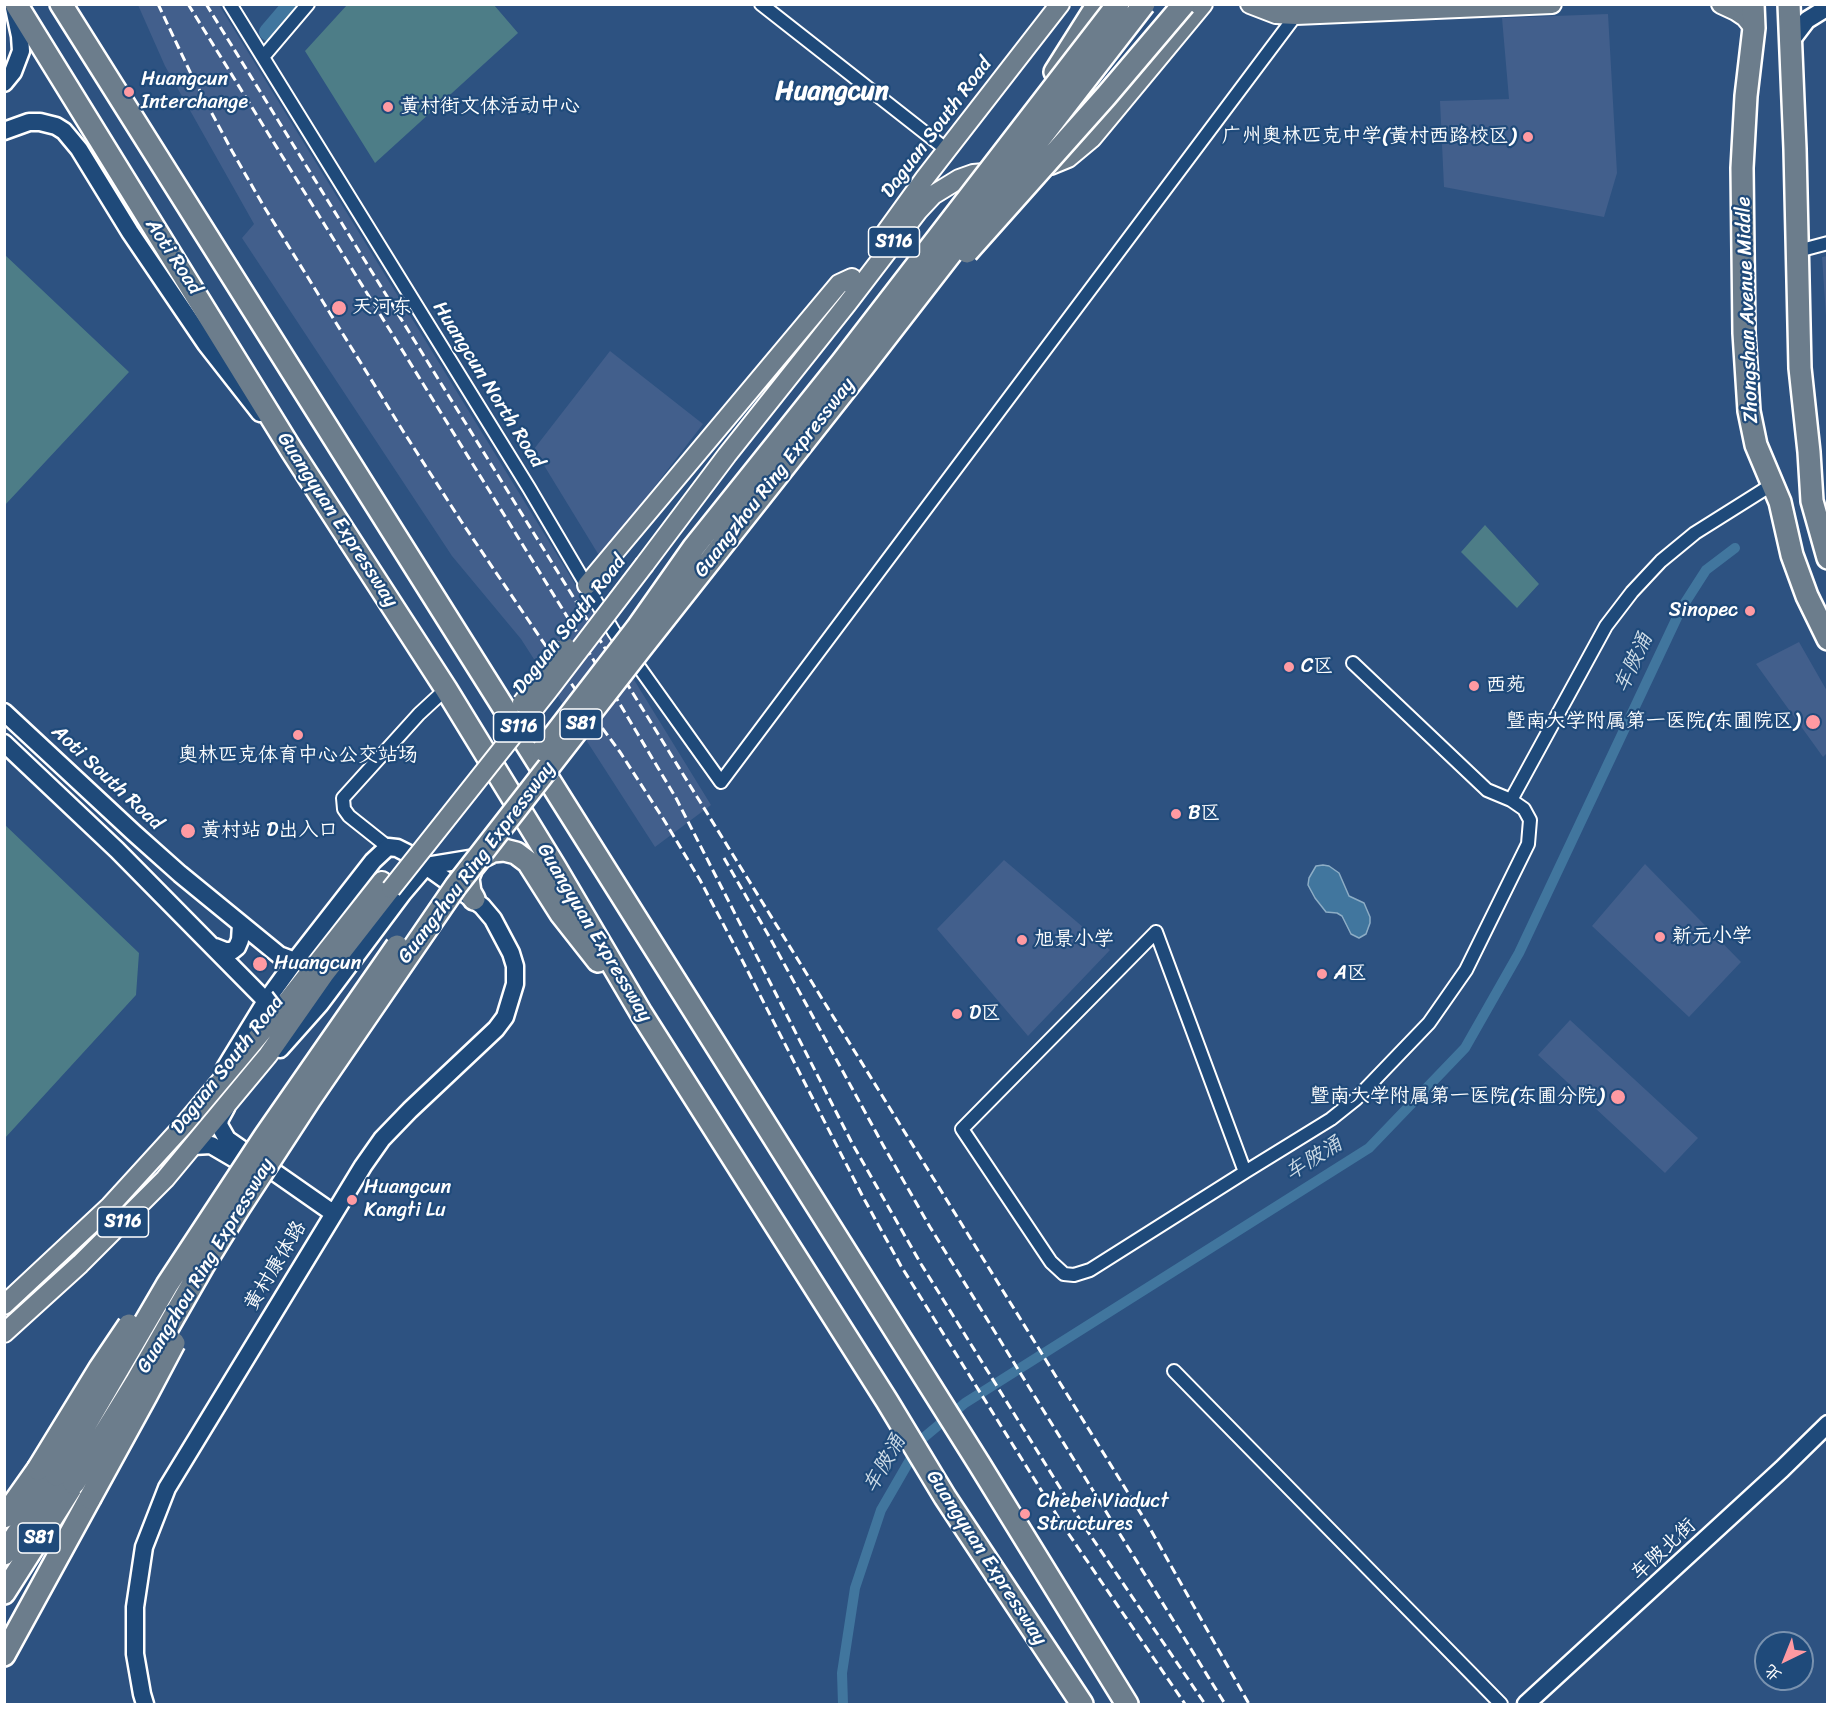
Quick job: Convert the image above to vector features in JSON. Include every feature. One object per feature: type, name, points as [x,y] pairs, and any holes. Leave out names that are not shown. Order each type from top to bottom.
[{"type":"highway","name":"Guangyuan Expressway","points":[[14,4],[292,451],[446,689],[641,1013],[887,1401],[945,1497],[1082,1704]]},
{"type":"highway","name":"Guangyuan Expressway","points":[[61,4],[583,831],[1127,1704]]},
{"type":"highway","points":[[1007,149],[1098,4]]},
{"type":"highway","name":"Guangzhou Ring Expressway","points":[[4,1593],[56,1476],[100,1368],[278,1106],[476,836],[637,628],[694,547],[835,370],[1118,4]]},
{"type":"highway","name":"Guangzhou Ring Expressway","points":[[4,1554],[56,1476],[137,1381],[203,1266],[251,1190],[440,909],[1144,4]]},
{"type":"highway","points":[[890,332],[1000,216],[1184,4]]},
{"type":"highway","name":"Zhongshan Avenue Middle","points":[[1754,4],[1742,168],[1744,333],[1752,429],[1759,455],[1780,501],[1792,555],[1807,596],[1827,639]]},
{"type":"highway","points":[[1789,4],[1799,344],[1803,406],[1812,501],[1827,558]]},
{"type":"highway","points":[[4,1655],[146,1396],[185,1320],[254,1202],[434,920],[477,860],[493,851],[504,850],[523,857],[561,914],[641,1013]]},
{"type":"highway","points":[[474,899],[470,892],[468,878],[477,860]]},
{"type":"highway","points":[[4,1517],[56,1476]]},
{"type":"highway","points":[[4,1673],[46,1580]]},
{"type":"highway","points":[[1085,1634],[1134,1704]]},
{"type":"main road","name":"Daguan South Road","points":[[4,1305],[110,1206],[213,1092],[541,700],[718,446],[808,338],[947,150],[1060,4]]},
{"type":"main road","name":"Daguan South Road","points":[[639,561],[933,195],[967,176],[1052,165],[1068,158],[1092,138],[1203,4]]},
{"type":"main road","points":[[1250,4],[1276,14],[1296,15],[1552,4]]},
{"type":"main road","points":[[1721,4],[1745,17],[1754,28]]},
{"type":"main road","points":[[967,176],[952,168],[952,157],[992,101],[1001,80]]},
{"type":"main road","points":[[586,585],[839,284],[852,278]]},
{"type":"main road","name":"Daguan South Road","points":[[4,1333],[113,1232],[165,1179],[268,1055],[386,885]]},
{"type":"street","points":[[4,84],[13,72],[21,51],[14,4]]},
{"type":"street","name":"Huangcun North Road","points":[[230,4],[523,478],[614,632],[721,782],[1296,15]]},
{"type":"street","points":[[263,57],[308,4]]},
{"type":"street","points":[[760,4],[947,150]]},
{"type":"street","points":[[1791,40],[1808,20],[1827,8]]},
{"type":"street","name":"Aoti Road","points":[[4,131],[19,125],[40,122],[56,126],[64,131],[79,149],[143,252],[206,344],[292,451]]},
{"type":"street","points":[[1798,251],[1827,243]]},
{"type":"street","points":[[1752,429],[1754,459],[1758,476],[1765,489],[1777,525],[1792,555]]},
{"type":"street","points":[[1511,800],[1606,626],[1632,592],[1661,561],[1695,533],[1765,489]]},
{"type":"street","points":[[1245,1172],[1156,932],[962,1129],[1051,1262],[1064,1274],[1074,1275],[1090,1270],[1331,1119],[1356,1098],[1429,1023],[1466,970],[1528,844],[1530,820],[1524,809],[1511,800],[1486,790],[1353,663]]},
{"type":"street","points":[[213,1092],[228,1062],[266,1000],[373,861],[388,847],[349,816],[344,809],[343,798],[419,714],[446,689]]},
{"type":"street","name":"Aoti South Road","points":[[4,712],[134,833],[241,925],[279,956],[295,961]]},
{"type":"street","points":[[4,743],[117,850],[266,1000]]},
{"type":"street","name":"黄村康体路","points":[[145,1704],[135,1654],[135,1606],[144,1547],[166,1488],[363,1166],[382,1139],[410,1110],[496,1029],[505,1017],[515,984],[515,966],[511,953],[493,919],[474,899],[409,854],[397,848],[388,847]]},
{"type":"street","points":[[330,1217],[227,1139],[219,1125],[220,1119],[230,1101],[320,1004],[426,866],[477,860]]},
{"type":"street","points":[[215,947],[225,951],[232,951],[237,947],[241,925]]},
{"type":"street","points":[[193,1146],[211,1145],[220,1149],[330,1217]]},
{"type":"street","points":[[1174,1371],[1501,1704]]},
{"type":"street","name":"车陂北街","points":[[1526,1704],[1782,1469],[1827,1424]]},
{"type":"shaded area","points":[[138,5],[219,5],[711,805],[655,847],[521,639],[452,556],[242,238],[254,224],[165,66]]},
{"type":"shaded area","name":"广州奥林匹克中学(黄村西路校区)","points":[[1608,14],[1617,173],[1604,217],[1444,187],[1440,101],[1509,99],[1502,18]]},
{"type":"shaded area","points":[[1828,256],[1827,331],[1822,257]]},
{"type":"shaded area","points":[[610,351],[703,424],[600,557],[534,449]]},
{"type":"shaded area","name":"暨南大学附属第一医院(东圃院区)","points":[[1799,642],[1827,691],[1827,753],[1823,757],[1756,664]]},
{"type":"shaded area","name":"旭景小学","points":[[1004,860],[1110,950],[1028,1036],[937,929]]},
{"type":"shaded area","name":"新元小学","points":[[1645,864],[1741,962],[1689,1017],[1592,926]]},
{"type":"shaded area","points":[[1323,865],[1339,873],[1349,896],[1364,903],[1370,923],[1366,934],[1359,938],[1351,934],[1342,916],[1326,912],[1308,885],[1316,866]]},
{"type":"shaded area","name":"暨南大学附属第一医院(东圃分院)","points":[[1570,1020],[1698,1138],[1665,1173],[1538,1055]]},
{"type":"green space","name":"黄村街文体活动中心","points":[[347,5],[494,5],[518,33],[375,163],[305,51]]},
{"type":"green space","points":[[5,255],[129,372],[4,505]]},
{"type":"green space","points":[[1485,525],[1539,584],[1517,608],[1461,552]]},
{"type":"green space","points":[[4,824],[139,953],[136,995],[5,1138]]},
{"type":"waterway","points":[[268,32],[292,4]]},
{"type":"waterway","name":"车陂涌","points":[[843,1704],[842,1673],[855,1588],[881,1510],[922,1439],[965,1403],[1369,1148],[1465,1048],[1519,953],[1681,609],[1706,570],[1735,548]]},
{"type":"railway","points":[[158,4],[192,76],[263,205],[461,521],[620,752],[700,880],[863,1197],[901,1266],[1068,1533],[1185,1704]]},
{"type":"railway","points":[[188,4],[581,639],[676,798],[853,1145],[921,1264],[1082,1523],[1205,1704]]},
{"type":"railway","points":[[206,4],[1148,1525],[1249,1704]]},
{"type":"railway","points":[[724,858],[930,1227],[1225,1704]]},
{"type":"place","name":"Huangcun Interchange","points":[[129,92]]},
{"type":"place","name":"黄村街文体活动中心","points":[[388,107]]},
{"type":"place","name":"广州奥林匹克中学(黄村西路校区)","points":[[1528,137]]},
{"type":"place","name":"天河东","points":[[339,308]]},
{"type":"place","name":"Sinopec","points":[[1750,611]]},
{"type":"place","name":"C区","points":[[1289,667]]},
{"type":"place","name":"西苑","points":[[1474,686]]},
{"type":"place","name":"暨南大学附属第一医院(东圃院区)","points":[[1813,722]]},
{"type":"place","name":"奥林匹克体育中心公交站场","points":[[298,735]]},
{"type":"place","name":"B区","points":[[1176,814]]},
{"type":"place","name":"黄村站 D出入口","points":[[188,831]]},
{"type":"place","name":"新元小学","points":[[1660,937]]},
{"type":"place","name":"旭景小学","points":[[1022,940]]},
{"type":"place","name":"Huangcun","points":[[260,964]]},
{"type":"place","name":"A区","points":[[1322,974]]},
{"type":"place","name":"D区","points":[[957,1014]]},
{"type":"place","name":"暨南大学附属第一医院(东圃分院)","points":[[1618,1097]]},
{"type":"place","name":"Huangcun Kangti Lu","points":[[352,1200]]},
{"type":"place","name":"Chebei Viaduct Structures","points":[[1025,1514]]},
{"type":"district","name":"Huangcun","points":[[832,92]]}]
